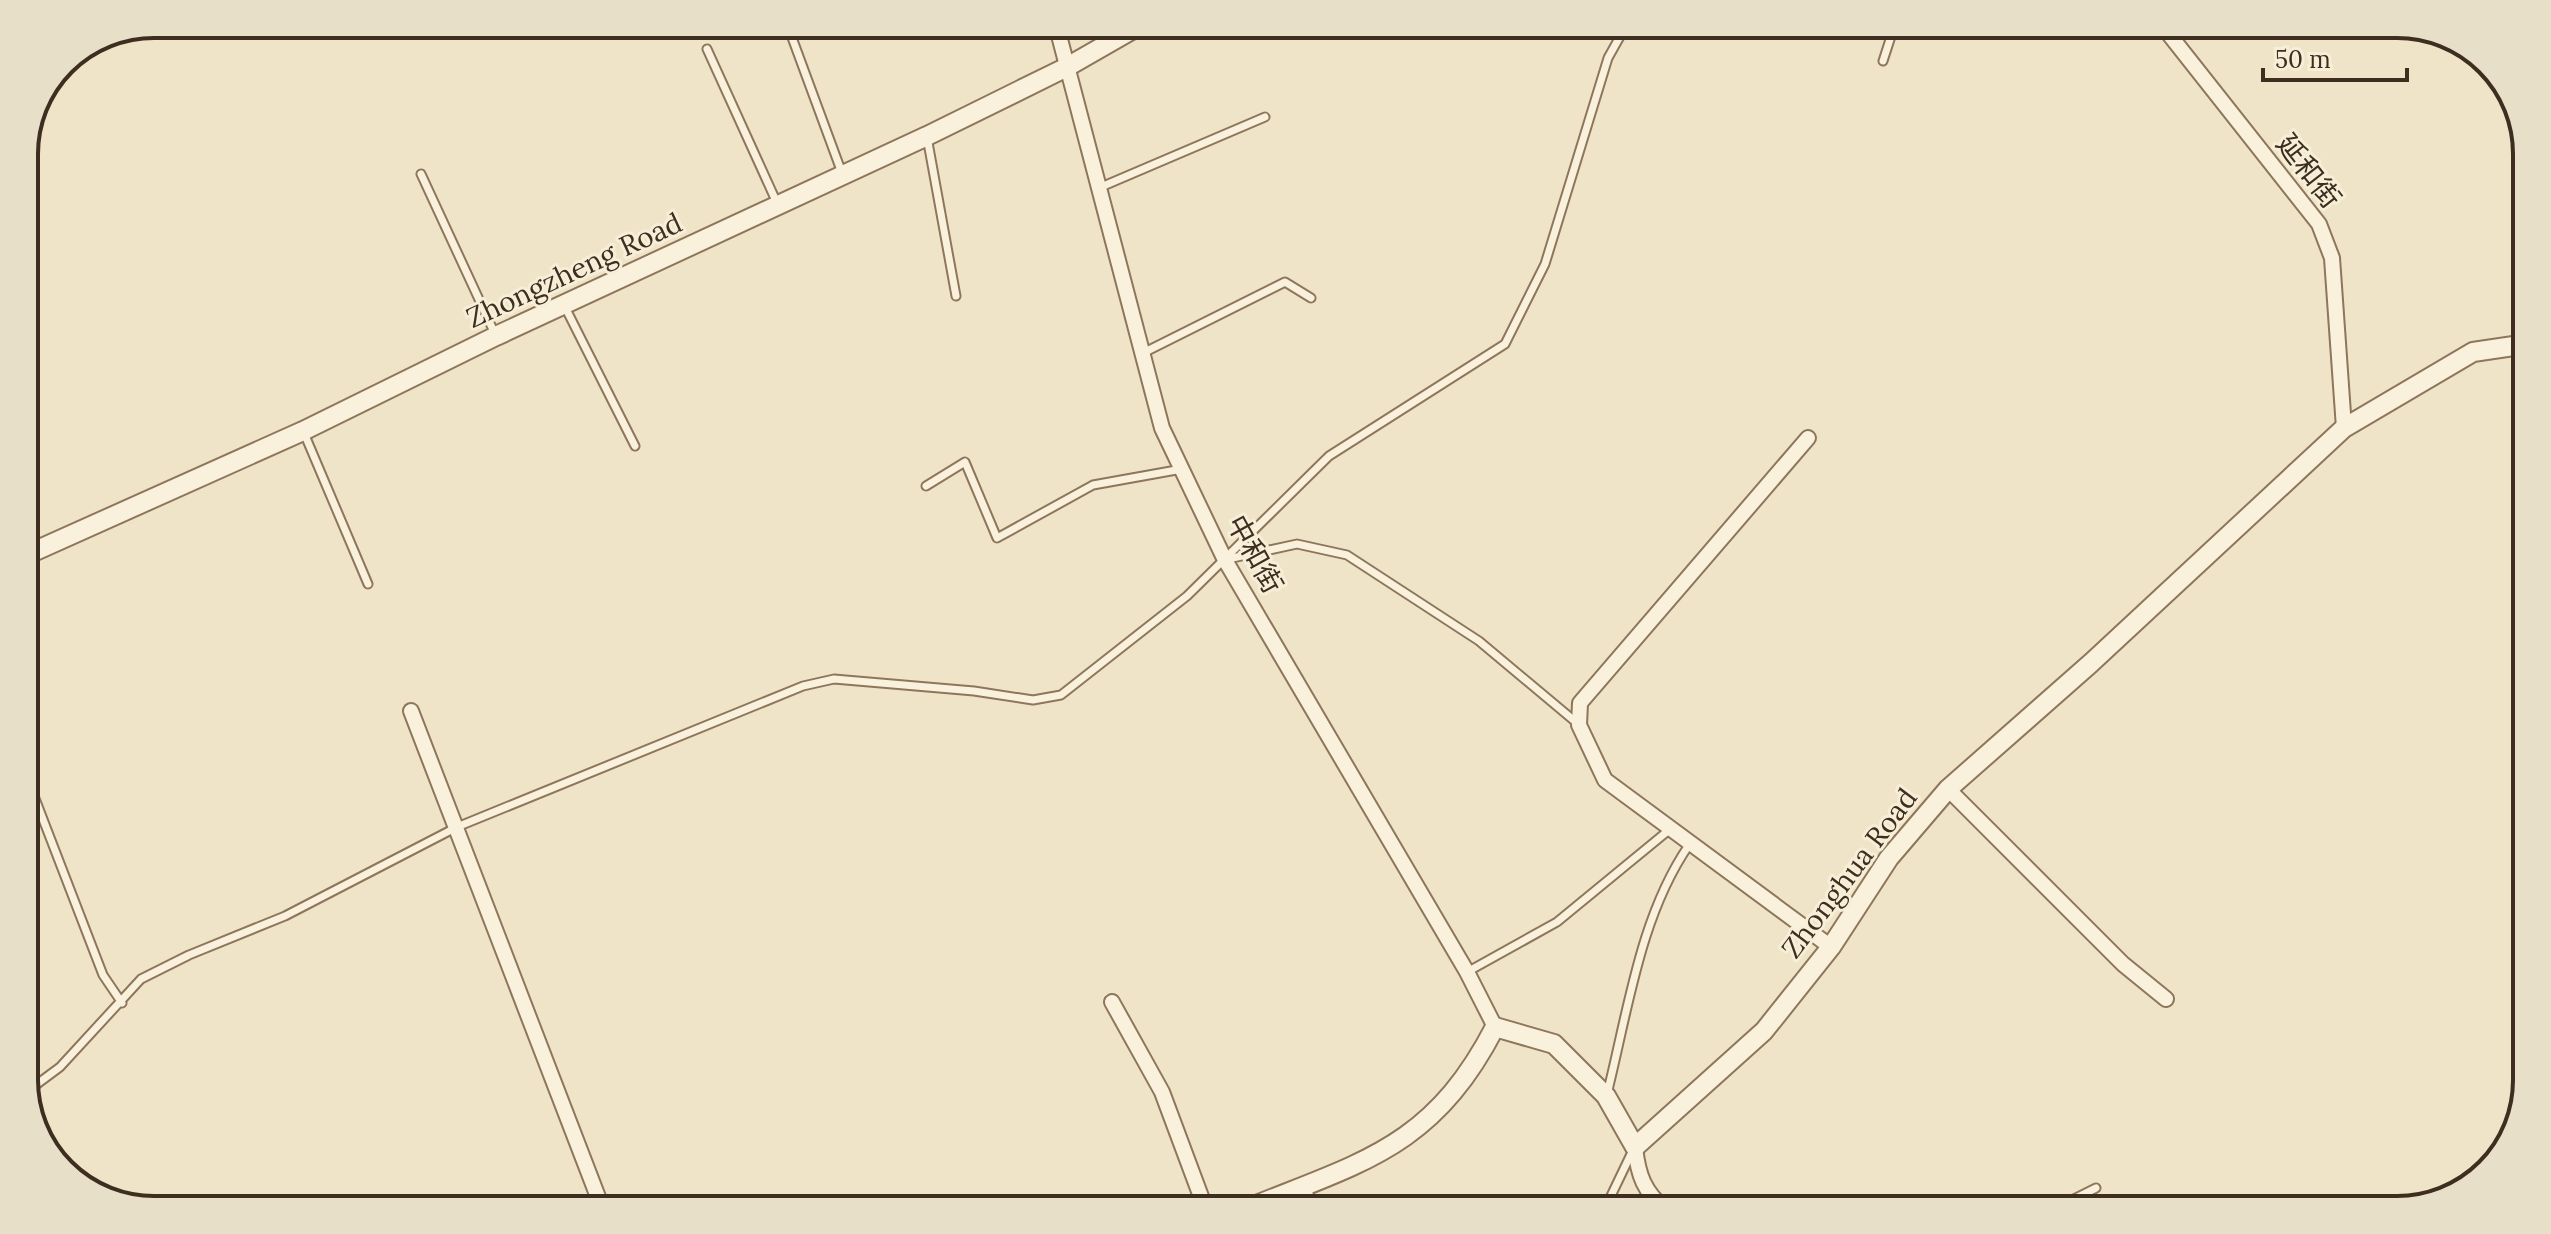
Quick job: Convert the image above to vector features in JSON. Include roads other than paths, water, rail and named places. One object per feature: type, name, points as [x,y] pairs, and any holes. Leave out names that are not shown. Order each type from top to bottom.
[{"type":"street","name":"中和街","points":[[1060,38],[1162,428],[1225,560],[1467,972],[1495,1027]]},
{"type":"street","name":"Zhongzheng Road","points":[[38,550],[303,431],[496,336],[927,136],[1067,67],[1118,38]]},
{"type":"street","name":"延和街","points":[[2172,38],[2319,224],[2332,258],[2344,428]]},
{"type":"street","name":"Zhonghua Road","points":[[1635,1147],[1764,1031],[1831,947],[1889,858],[1948,789],[2091,663],[2344,428],[2473,352],[2513,346]]},
{"type":"street","points":[[1808,438],[1580,703],[1579,725],[1605,780],[1831,947]]},
{"type":"street","points":[[411,711],[598,1196]]},
{"type":"street","points":[[1948,789],[2123,964],[2166,999]]},
{"type":"street","points":[[1112,1002],[1162,1092],[1201,1196]]},
{"type":"street","points":[[1282,1196],[1374,1158],[1403,1140],[1438,1110],[1478,1060],[1495,1027],[1554,1044],[1606,1096],[1635,1147],[1637,1174],[1650,1196]]},
{"type":"lane","points":[[792,38],[843,175]]},
{"type":"lane","points":[[38,1083],[60,1067],[141,979],[189,955],[285,916],[457,827],[803,686],[834,679],[974,691],[1033,700],[1061,695],[1187,596],[1329,456],[1505,344],[1545,264],[1608,58],[1619,38]]},
{"type":"lane","points":[[1883,61],[1890,38]]},
{"type":"lane","points":[[707,49],[778,205]]},
{"type":"lane","points":[[1101,187],[1265,117]]},
{"type":"lane","points":[[927,136],[956,296]]},
{"type":"lane","points":[[421,174],[496,336]]},
{"type":"lane","points":[[1143,353],[1285,282],[1311,298]]},
{"type":"lane","points":[[564,305],[635,446]]},
{"type":"lane","points":[[303,431],[368,584]]},
{"type":"lane","points":[[926,486],[965,462],[997,538],[1093,485],[1182,469]]},
{"type":"lane","points":[[1225,560],[1297,544],[1347,555],[1479,641],[1579,725]]},
{"type":"lane","points":[[38,806],[103,975],[122,1003]]},
{"type":"lane","points":[[1467,972],[1557,922],[1669,830]]},
{"type":"lane","points":[[1606,1096],[1644,948],[1671,872],[1689,845]]},
{"type":"lane","points":[[1611,1196],[1635,1147]]},
{"type":"lane","points":[[1307,1187],[1310,1196]]},
{"type":"lane","points":[[2080,1196],[2096,1188]]}]
